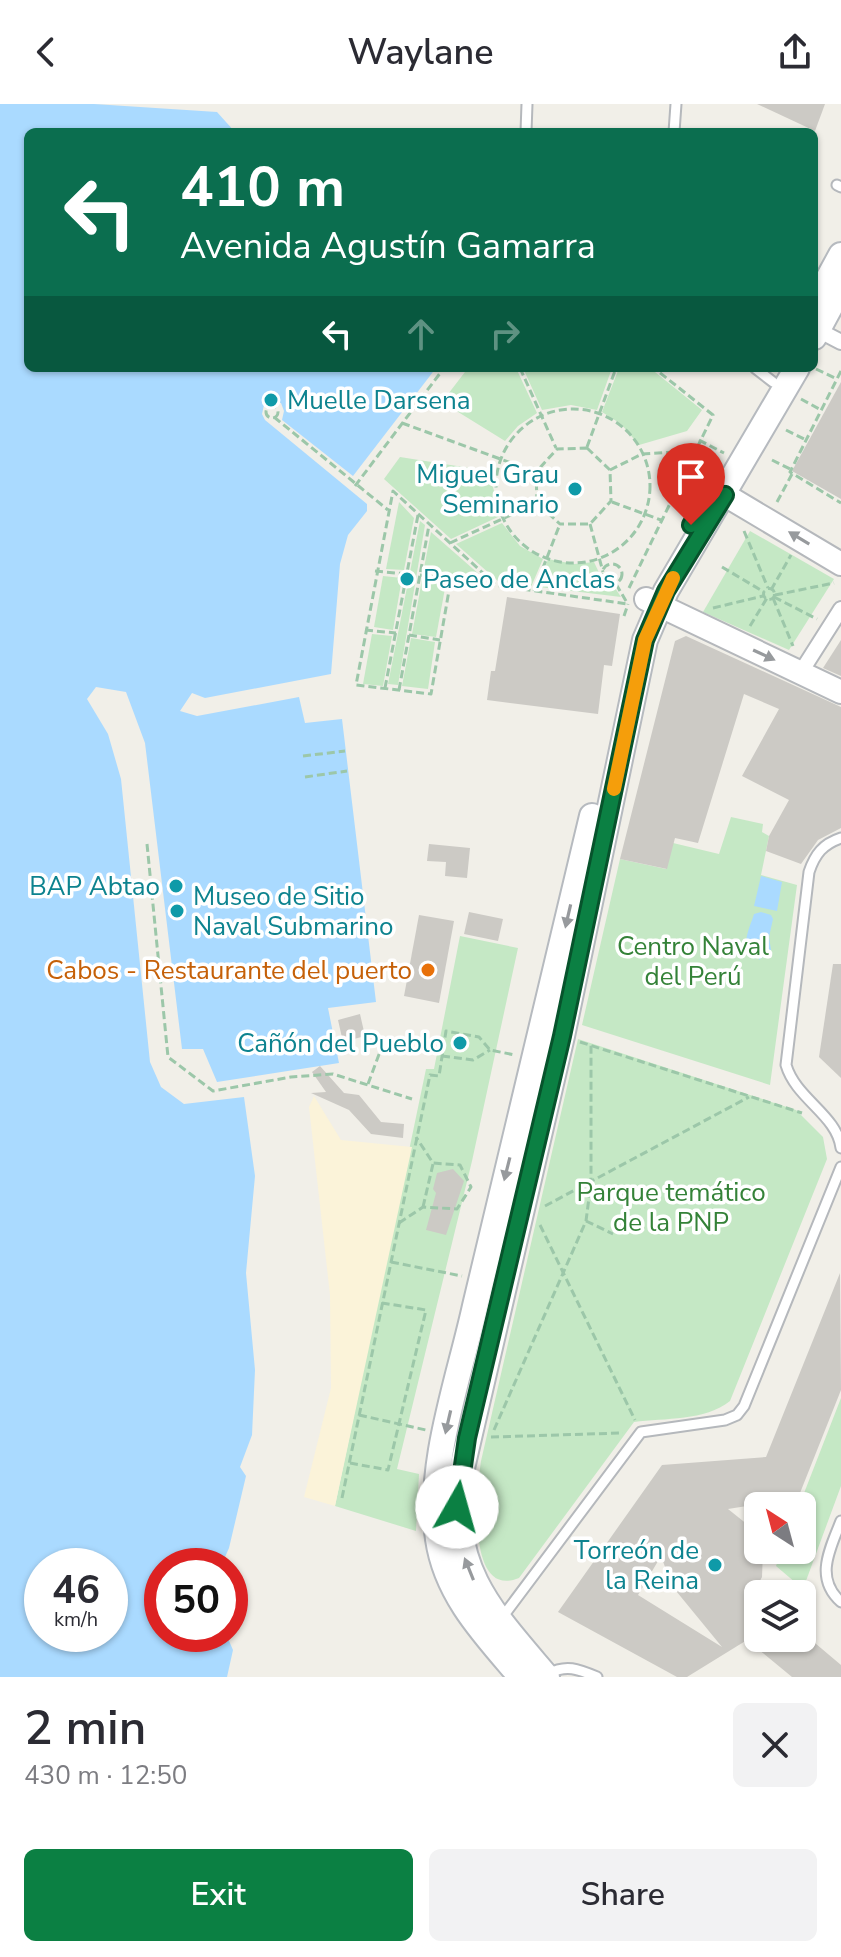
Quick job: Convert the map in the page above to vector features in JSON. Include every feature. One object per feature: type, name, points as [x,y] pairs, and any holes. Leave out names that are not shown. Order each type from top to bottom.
[{"type":"main road","points":[[818,298],[841,255]]},
{"type":"main road","points":[[818,329],[841,287]]},
{"type":"main road","points":[[539,1676],[471,1618],[445,1568],[435,1515],[436,1483],[468,1436],[481,1280],[624,672],[644,603],[803,372]]},
{"type":"main road","points":[[716,496],[770,373]]},
{"type":"main road","points":[[539,1676],[472,1578],[458,1530],[459,1481],[562,1036],[645,640],[644,603]]},
{"type":"street","points":[[818,334],[841,342]]},
{"type":"street","points":[[716,496],[838,574]]},
{"type":"street","points":[[644,603],[841,692]]},
{"type":"street","points":[[801,672],[841,609]]},
{"type":"lane","points":[[526,128],[527,104]]},
{"type":"lane","points":[[674,128],[676,104]]},
{"type":"lane","points":[[841,838],[823,847],[814,857],[809,872],[786,1065],[791,1082],[830,1123],[841,1148]]},
{"type":"lane","points":[[501,1619],[641,1432],[725,1420],[737,1415],[744,1406],[841,1167]]},
{"type":"lane","points":[[841,1521],[824,1564],[827,1583],[841,1602]]},
{"type":"lane","points":[[539,1676],[558,1668],[573,1667],[597,1677]]},
{"type":"path","points":[[776,505],[841,371]]},
{"type":"path","points":[[355,486],[441,372]]},
{"type":"path","points":[[522,372],[557,449]]},
{"type":"path","points":[[587,448],[615,372]]},
{"type":"path","points":[[644,603],[633,578],[713,415],[659,372]]},
{"type":"path","points":[[817,372],[837,379]]},
{"type":"path","points":[[801,399],[821,410]]},
{"type":"path","points":[[566,408],[600,413],[620,425],[642,454],[650,486],[645,515],[623,547],[597,560],[573,562],[547,558],[519,541],[504,518],[497,488],[501,459],[515,434],[541,414],[566,408]]},
{"type":"path","points":[[274,417],[388,510]]},
{"type":"path","points":[[402,423],[536,472]]},
{"type":"path","points":[[786,430],[806,440]]},
{"type":"path","points":[[699,440],[727,454]]},
{"type":"path","points":[[587,448],[610,470],[611,501],[590,524],[560,524],[537,503],[536,472],[557,449],[587,448]]},
{"type":"path","points":[[610,470],[642,454],[694,451]]},
{"type":"path","points":[[772,460],[841,503]]},
{"type":"path","points":[[451,579],[431,694],[356,685],[375,571],[393,491],[495,584]]},
{"type":"path","points":[[611,501],[661,520]]},
{"type":"path","points":[[450,543],[537,503]]},
{"type":"path","points":[[385,689],[418,515]]},
{"type":"path","points":[[534,591],[560,524]]},
{"type":"path","points":[[590,524],[597,560],[606,582],[616,584],[644,603]]},
{"type":"path","points":[[399,691],[429,525]]},
{"type":"path","points":[[744,531],[771,601],[774,597],[838,574]]},
{"type":"path","points":[[745,635],[793,552]]},
{"type":"path","points":[[603,572],[614,564],[619,566],[622,576]]},
{"type":"path","points":[[722,567],[767,593]]},
{"type":"path","points":[[375,571],[406,574]]},
{"type":"path","points":[[420,575],[644,603]]},
{"type":"path","points":[[622,576],[633,578]]},
{"type":"path","points":[[616,584],[622,576]]},
{"type":"path","points":[[709,608],[776,593],[774,597],[794,650]]},
{"type":"path","points":[[774,597],[831,625]]},
{"type":"path","points":[[624,616],[644,603]]},
{"type":"path","points":[[365,630],[396,633]]},
{"type":"path","points":[[409,635],[440,640]]},
{"type":"path","points":[[303,756],[345,751]]},
{"type":"path","points":[[305,777],[347,771]]},
{"type":"path","points":[[147,844],[168,1057],[213,1091],[291,1077],[333,1074],[412,1099]]},
{"type":"path","points":[[342,1498],[416,1137],[430,1075],[439,1076],[446,1031],[479,1037],[490,1050],[535,1059]]},
{"type":"path","points":[[562,1036],[830,1123]]},
{"type":"path","points":[[468,1436],[563,1273],[586,1221],[591,1182],[591,1045]]},
{"type":"path","points":[[368,1084],[381,1049]]},
{"type":"path","points":[[442,1056],[473,1060],[490,1050]]},
{"type":"path","points":[[545,1206],[749,1097]]},
{"type":"path","points":[[416,1137],[433,1163],[423,1207]]},
{"type":"path","points":[[399,1223],[423,1207],[457,1209],[471,1187],[460,1165],[433,1163]]},
{"type":"path","points":[[586,1221],[613,1234]]},
{"type":"path","points":[[359,1415],[468,1436],[641,1432],[539,1224]]},
{"type":"path","points":[[391,1262],[481,1280]]},
{"type":"path","points":[[349,1463],[388,1470],[426,1310],[382,1303]]},
{"type":"green space","points":[[465,372],[518,372],[537,413],[518,426],[505,441],[442,402]]},
{"type":"green space","points":[[525,372],[611,372],[597,410],[571,405],[542,410]]},
{"type":"green space","points":[[617,372],[655,372],[702,410],[687,431],[639,445],[621,424],[602,412]]},
{"type":"green space","points":[[400,457],[476,469],[493,487],[500,516],[451,539],[384,479]]},
{"type":"green space","points":[[399,502],[414,518],[404,570],[386,569]]},
{"type":"green space","points":[[420,521],[425,525],[398,685],[388,684]]},
{"type":"green space","points":[[502,523],[520,546],[543,559],[531,587],[499,582],[456,544]]},
{"type":"green space","points":[[750,531],[834,579],[789,650],[703,612]]},
{"type":"green space","points":[[431,532],[480,575],[480,579],[423,573]]},
{"type":"green space","points":[[548,559],[574,564],[594,562],[603,581],[613,585],[621,597],[539,587]]},
{"type":"green space","points":[[383,576],[402,578],[393,630],[374,627]]},
{"type":"green space","points":[[422,580],[446,583],[436,637],[412,634]]},
{"type":"green space","points":[[372,634],[392,636],[383,686],[363,684]]},
{"type":"green space","points":[[411,638],[435,642],[428,689],[402,686]]},
{"type":"green space","name":"Centro Naval del Perú","points":[[731,817],[763,824],[762,832],[769,836],[761,875],[797,885],[770,1085],[582,1025],[620,859],[666,869],[673,843],[719,854]]},
{"type":"green space","points":[[460,936],[518,948],[472,1161],[397,1469],[419,1474],[416,1531],[335,1506],[426,1069],[434,1069]]},
{"type":"green space","name":"Parque temático de la PNP","points":[[578,1039],[796,1110],[823,1137],[827,1159],[730,1401],[697,1415],[634,1422],[519,1578],[502,1580],[490,1573],[479,1538],[477,1516],[481,1461]]},
{"type":"green space","points":[[841,1398],[841,1486],[816,1554],[816,1492],[804,1492]]},
{"type":"green space","points":[[812,1564],[806,1580],[792,1580],[776,1566]]},
{"type":"sand","points":[[314,1096],[341,1140],[412,1147],[335,1506],[304,1497],[331,1388],[330,1295],[309,1107]]},
{"type":"water","points":[[0,104],[94,104],[217,112],[231,128],[24,128],[24,372],[433,372],[353,476],[282,420],[284,411],[281,403],[271,400],[264,405],[262,414],[265,420],[367,504],[367,511],[348,535],[340,564],[331,674],[205,698],[192,693],[180,711],[197,716],[299,697],[305,723],[342,719],[376,1002],[328,1008],[339,1063],[217,1082],[203,1049],[182,1049],[145,743],[126,692],[96,687],[87,699],[108,734],[121,779],[150,1062],[161,1087],[184,1104],[244,1097],[255,1176],[246,1273],[255,1370],[252,1435],[240,1467],[246,1476],[229,1548],[144,1548],[144,1652],[233,1652],[227,1677],[0,1677]]},
{"type":"water","points":[[761,876],[782,882],[777,911],[754,906]]},
{"type":"water","points":[[761,912],[771,915],[773,919],[769,937],[771,950],[759,960],[759,954],[765,947],[762,940],[758,939],[752,944],[755,959],[746,944],[754,914]]},
{"type":"building","points":[[757,104],[825,104],[816,128],[809,128]]},
{"type":"building","points":[[841,382],[841,499],[792,471]]},
{"type":"building","points":[[507,597],[620,614],[612,666],[604,665],[598,714],[487,700]]},
{"type":"building","points":[[686,636],[841,707],[841,828],[818,840],[801,864],[766,851],[769,836],[789,800],[742,776],[779,709],[744,694],[698,843],[675,838],[667,869],[620,859],[675,641]]},
{"type":"building","points":[[841,640],[841,676],[823,668]]},
{"type":"building","points":[[429,844],[470,848],[467,878],[445,876],[446,862],[427,861]]},
{"type":"building","points":[[469,912],[503,919],[498,941],[464,934]]},
{"type":"building","points":[[419,915],[454,921],[439,1003],[404,996]]},
{"type":"building","points":[[833,964],[841,964],[841,1078],[819,1057]]},
{"type":"building","points":[[360,1014],[365,1036],[343,1042],[338,1020]]},
{"type":"building","points":[[320,1066],[344,1093],[359,1095],[381,1122],[404,1124],[403,1138],[371,1134],[349,1110],[311,1093],[326,1092],[312,1072]]},
{"type":"building","points":[[453,1169],[464,1181],[446,1235],[426,1230],[436,1193],[433,1189],[437,1173]]},
{"type":"building","points":[[840,1273],[841,1390],[800,1492],[744,1492],[744,1506],[728,1509],[744,1522],[744,1564],[762,1564],[762,1577],[760,1580],[744,1580],[744,1642],[687,1677],[677,1677],[558,1612],[662,1465],[766,1457]],"holes":[[[661,1556],[672,1586],[722,1647],[638,1595]]]},
{"type":"building","points":[[816,1644],[841,1665],[841,1677],[792,1677],[762,1652],[816,1652]]},
{"type":"slow traffic","points":[[614,789],[645,640],[673,578]]},
{"type":"place","name":"Muelle Darsena","points":[[271,400]]},
{"type":"place","name":"Miguel Grau Seminario","points":[[575,489]]},
{"type":"place","name":"Paseo de Anclas","points":[[407,579]]},
{"type":"place","name":"BAP Abtao","points":[[176,886]]},
{"type":"place","name":"Museo de Sitio Naval Submarino","points":[[177,911]]},
{"type":"place","name":"Cabos - Restaurante del puerto","points":[[428,970]]},
{"type":"place","name":"Cañón del Pueblo","points":[[460,1043]]},
{"type":"place","name":"Torreón de la Reina","points":[[715,1565]]},
{"type":"route","points":[[457,1507],[467,1438],[562,1036],[645,640],[666,591],[725,495],[716,494],[707,498],[691,525]]}]
